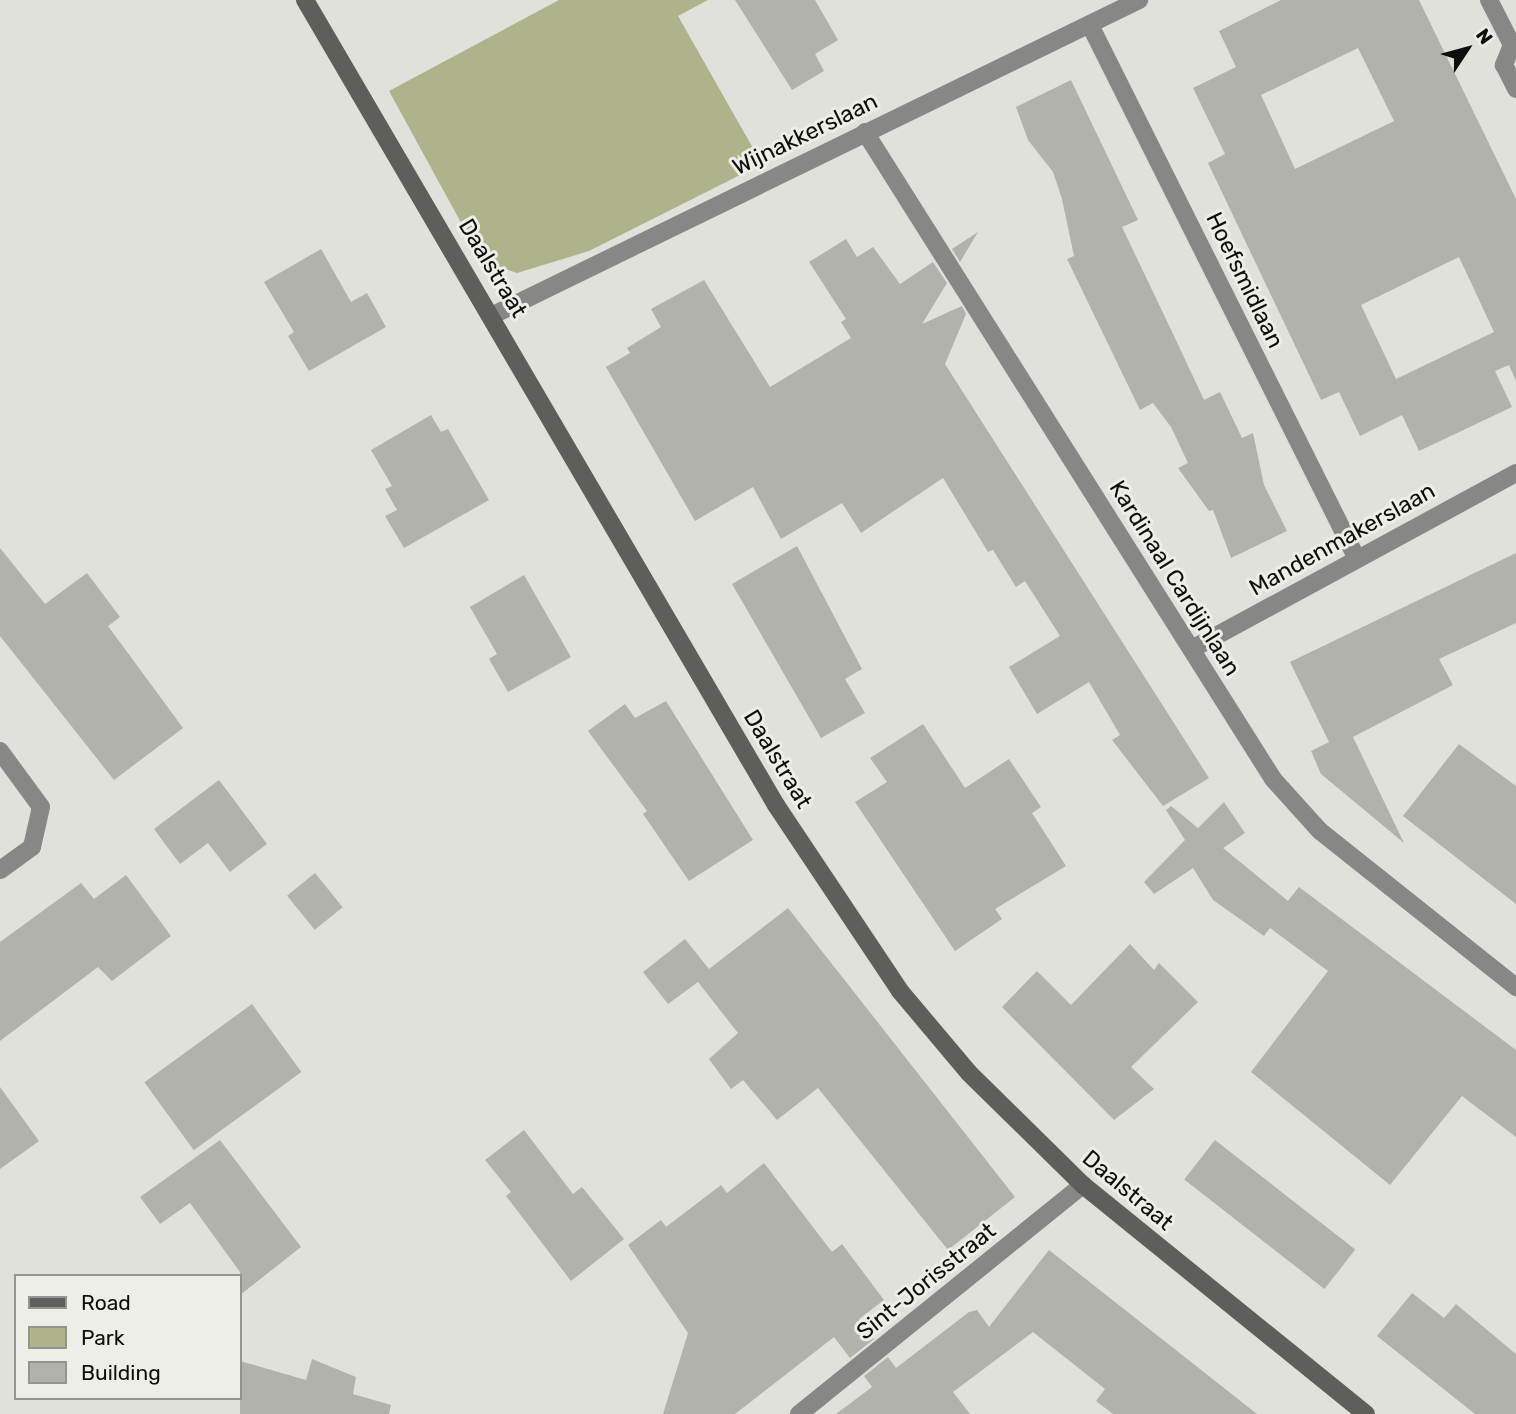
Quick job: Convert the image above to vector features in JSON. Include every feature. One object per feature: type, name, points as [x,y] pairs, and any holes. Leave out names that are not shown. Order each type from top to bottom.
[{"type":"street","name":"Daalstraat","points":[[305,0],[493,315],[776,805],[925,1022],[987,1092],[1083,1185],[1366,1414]]},
{"type":"street","name":"Wijnakkerslaan","points":[[493,315],[1139,0]]},
{"type":"street","points":[[1489,0],[1512,45],[1504,65],[1516,89]]},
{"type":"street","name":"Hoefsmidlaan","points":[[1090,24],[1356,558]]},
{"type":"street","name":"Kardinaal Cardijnlaan","points":[[865,132],[1273,779],[1320,831],[1516,987]]},
{"type":"street","name":"Mandenmakerslaan","points":[[1192,649],[1516,473]]},
{"type":"street","points":[[0,751],[41,807],[32,847],[0,870]]},
{"type":"street","name":"Sint-Jorisstraat","points":[[799,1414],[1083,1185]]},
{"type":"green space","points":[[559,0],[708,0],[678,16],[762,164],[589,251],[517,273],[482,261],[389,91]]},
{"type":"building","points":[[735,0],[815,0],[838,40],[815,54],[824,71],[792,90]]},
{"type":"building","points":[[1281,0],[1419,0],[1516,199],[1516,381],[1509,365],[1495,371],[1512,407],[1419,451],[1402,415],[1360,436],[1339,392],[1321,400],[1208,163],[1225,154],[1193,88],[1236,67],[1219,31]],"holes":[[[1358,48],[1394,121],[1295,169],[1261,95]],[[1459,257],[1494,332],[1396,379],[1361,305]]]},
{"type":"building","points":[[1071,80],[1138,220],[1122,227],[1204,400],[1220,392],[1242,438],[1253,433],[1264,485],[1287,531],[1231,558],[1213,510],[1209,511],[1178,468],[1188,463],[1171,427],[1153,403],[1140,410],[1067,259],[1074,256],[1062,199],[1053,172],[1028,140],[1016,107]]},
{"type":"building","points":[[978,232],[960,262],[952,249]]},
{"type":"building","points":[[846,239],[857,257],[873,247],[900,284],[933,262],[947,283],[922,324],[962,306],[966,314],[945,364],[1209,778],[1163,806],[1112,740],[1120,735],[1089,682],[1037,714],[1009,667],[1060,636],[1025,581],[1016,587],[993,550],[988,552],[943,478],[861,533],[842,503],[781,539],[753,487],[695,521],[606,367],[630,353],[627,348],[661,327],[651,309],[704,280],[770,387],[851,338],[841,322],[846,319],[809,262]]},
{"type":"building","points":[[321,249],[351,302],[367,293],[386,327],[309,371],[288,336],[294,332],[264,282]]},
{"type":"building","points":[[431,415],[441,432],[448,429],[489,500],[404,548],[385,516],[397,510],[385,489],[392,486],[371,450]]},
{"type":"building","points":[[797,546],[862,669],[845,679],[865,713],[821,738],[732,584]]},
{"type":"building","points":[[0,548],[45,604],[87,573],[120,617],[108,626],[183,728],[114,780],[0,636]]},
{"type":"building","points":[[1516,553],[1516,623],[1439,659],[1453,685],[1353,737],[1404,843],[1321,774],[1311,751],[1329,742],[1290,662]]},
{"type":"building","points":[[524,575],[571,657],[508,692],[489,659],[497,654],[470,607]]},
{"type":"building","points":[[666,701],[753,840],[689,881],[643,814],[647,811],[588,731],[625,704],[635,718]]},
{"type":"building","points":[[923,724],[965,788],[1009,759],[1041,807],[1032,813],[1066,866],[995,909],[1002,919],[955,951],[855,802],[887,782],[870,758]]},
{"type":"building","points":[[1459,744],[1516,786],[1516,904],[1403,816]]},
{"type":"building","points":[[219,780],[267,844],[230,872],[208,843],[180,864],[154,829]]},
{"type":"building","points":[[1224,802],[1245,833],[1223,848],[1288,901],[1299,887],[1516,1050],[1516,1137],[1462,1096],[1390,1185],[1251,1072],[1328,971],[1270,928],[1264,936],[1213,900],[1193,868],[1154,894],[1144,882],[1185,840],[1166,810],[1171,806],[1198,828]]},
{"type":"building","points":[[315,873],[343,907],[315,930],[287,896]]},
{"type":"building","points":[[126,875],[171,936],[112,981],[98,967],[0,1041],[0,942],[81,883],[94,899]]},
{"type":"building","points":[[788,908],[1015,1197],[948,1250],[818,1088],[777,1120],[743,1080],[731,1089],[709,1059],[738,1033],[698,982],[668,1004],[643,972],[685,939],[709,969]]},
{"type":"building","points":[[1130,944],[1154,970],[1159,963],[1198,1002],[1131,1067],[1154,1089],[1114,1120],[1002,1007],[1037,971],[1071,1005]]},
{"type":"building","points":[[252,1004],[301,1072],[194,1150],[144,1082]]},
{"type":"building","points":[[0,1087],[39,1141],[0,1169]]},
{"type":"building","points":[[524,1130],[573,1194],[582,1187],[624,1239],[571,1281],[506,1196],[511,1192],[485,1160]]},
{"type":"building","points":[[220,1140],[301,1247],[242,1293],[242,1274],[190,1203],[160,1224],[140,1197]]},
{"type":"building","points":[[1215,1140],[1355,1250],[1324,1289],[1184,1179]]},
{"type":"building","points":[[764,1163],[832,1252],[842,1244],[884,1300],[859,1319],[874,1339],[850,1358],[834,1337],[735,1414],[663,1414],[688,1333],[628,1245],[661,1220],[666,1227],[721,1185],[727,1193]]},
{"type":"building","points":[[1049,1250],[1257,1414],[1113,1414],[1096,1401],[1105,1389],[1033,1332],[953,1392],[970,1414],[836,1414],[872,1387],[864,1376],[888,1357],[896,1368],[969,1312],[977,1310],[989,1327]]},
{"type":"building","points":[[1412,1293],[1444,1318],[1456,1304],[1516,1354],[1516,1414],[1475,1414],[1377,1336]]},
{"type":"building","points":[[312,1359],[356,1377],[353,1394],[391,1405],[389,1414],[240,1414],[242,1362],[306,1380]]}]
